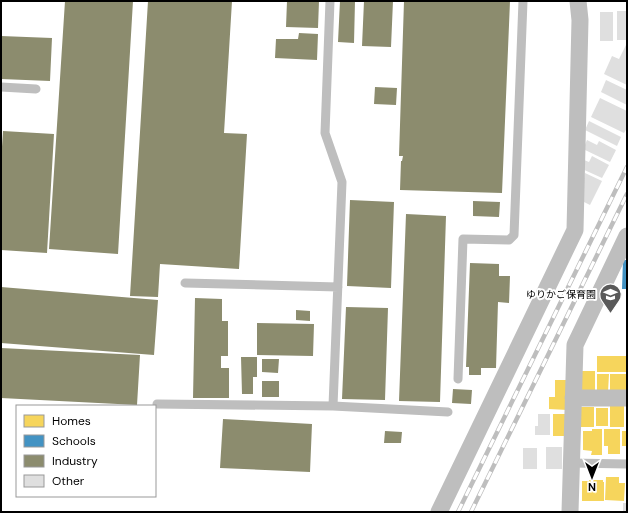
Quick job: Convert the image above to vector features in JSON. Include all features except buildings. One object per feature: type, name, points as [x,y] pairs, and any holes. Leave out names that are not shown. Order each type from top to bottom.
[{"type":"street","points":[[439,512],[575,230],[580,20],[578,1]]},
{"type":"street","points":[[570,512],[576,345],[627,236]]},
{"type":"street","points":[[573,398],[627,398]]},
{"type":"lane","points":[[330,1],[325,133],[342,182],[333,406]]},
{"type":"lane","points":[[458,380],[463,239],[509,240],[514,235],[523,1]]},
{"type":"lane","points":[[1,87],[36,89]]},
{"type":"lane","points":[[185,283],[338,287]]},
{"type":"lane","points":[[157,404],[333,406],[448,412]]},
{"type":"lane","points":[[571,463],[627,464]]},
{"type":"railway","points":[[458,512],[627,167]]},
{"type":"railway","points":[[471,512],[627,194]]},
{"type":"place","name":"ゆりかご保育園","points":[[611,314]]}]
